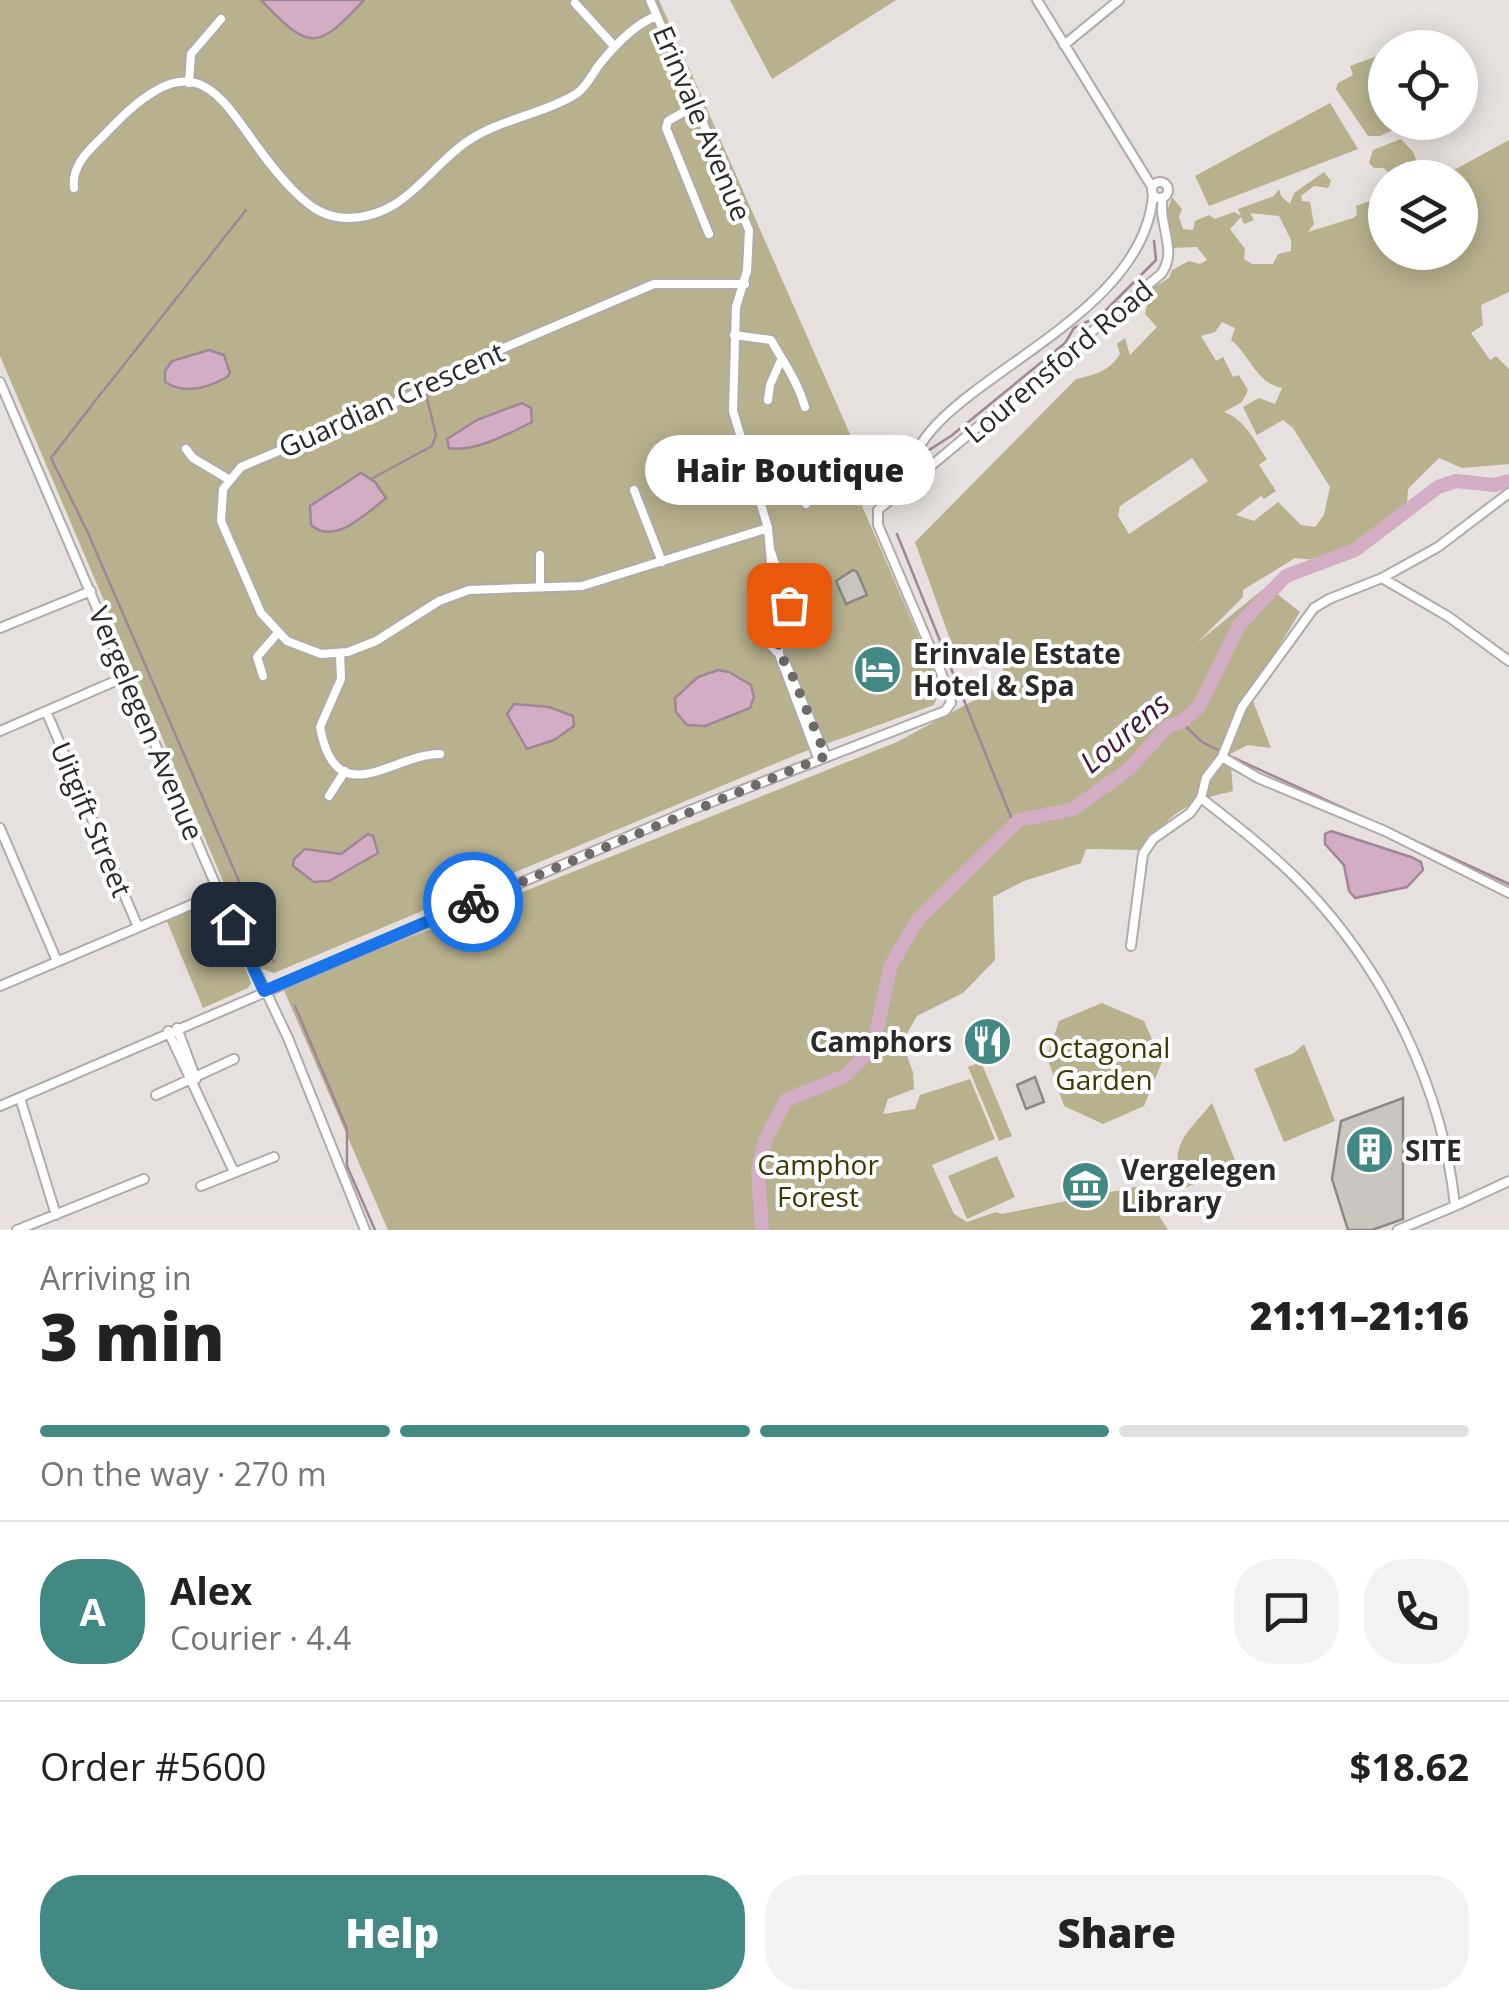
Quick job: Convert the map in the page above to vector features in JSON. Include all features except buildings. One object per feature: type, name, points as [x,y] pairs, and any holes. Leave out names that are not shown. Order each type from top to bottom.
[{"type":"street","name":"Erinvale Avenue","points":[[650,0],[749,230],[745,284],[737,301],[733,411],[768,528],[780,653],[822,757]]},
{"type":"street","name":"Lourensford Road","points":[[0,1106],[172,1029],[822,757],[924,722],[950,706],[948,689],[876,519],[878,510],[1160,274],[1169,260],[1156,193],[1037,0]]},
{"type":"street","points":[[1064,45],[1119,0]]},
{"type":"street","points":[[575,4],[615,47]]},
{"type":"street","points":[[74,188],[74,173],[80,160],[138,100],[166,83],[188,82],[220,95],[267,165],[302,200],[322,213],[350,218],[398,206],[468,141],[577,94],[615,47],[656,16]]},
{"type":"street","points":[[188,82],[194,49],[221,19]]},
{"type":"street","points":[[696,105],[668,121],[666,128],[709,234]]},
{"type":"street","points":[[910,486],[915,454],[942,420],[971,394],[1091,307],[1110,288],[1145,232],[1156,193]]},
{"type":"street","name":"Guardian Crescent","points":[[228,479],[256,459],[417,393],[518,341],[654,284],[745,284]]},
{"type":"street","points":[[719,286],[737,301]]},
{"type":"street","points":[[734,335],[769,338],[781,360],[794,372],[804,407]]},
{"type":"street","points":[[768,400],[781,360]]},
{"type":"street","name":"Vergelegen Avenue","points":[[0,382],[219,892],[288,1038],[365,1230]]},
{"type":"street","points":[[754,481],[822,457],[827,443]]},
{"type":"street","points":[[186,449],[193,458],[228,479],[221,497],[221,521],[260,613],[277,634],[304,650],[340,654],[392,633],[458,593],[483,588],[582,586],[768,528]]},
{"type":"street","points":[[784,469],[806,504]]},
{"type":"street","points":[[634,490],[662,562]]},
{"type":"street","points":[[1131,946],[1143,854],[1152,839],[1190,813],[1206,778],[1222,757],[1242,707],[1300,622],[1328,598],[1382,578],[1438,547],[1509,493]]},
{"type":"street","points":[[769,548],[787,593],[790,620],[780,653]]},
{"type":"street","points":[[540,555],[540,587]]},
{"type":"street","points":[[770,569],[784,609],[785,632]]},
{"type":"street","points":[[1382,578],[1448,617],[1509,662]]},
{"type":"street","points":[[772,590],[756,608],[756,622],[761,635],[780,653]]},
{"type":"street","points":[[0,628],[91,591]]},
{"type":"street","points":[[263,676],[257,657],[277,634]]},
{"type":"street","points":[[340,654],[341,679],[320,727],[332,759],[345,771],[361,776],[382,773],[424,754],[440,754]]},
{"type":"street","points":[[0,731],[127,676]]},
{"type":"street","name":"Uitgift Street","points":[[46,711],[138,927]]},
{"type":"street","points":[[1222,757],[1258,778],[1386,831],[1509,892]]},
{"type":"street","points":[[329,796],[345,771]]},
{"type":"street","points":[[1200,798],[1247,834],[1308,890],[1373,975],[1404,1033],[1432,1099],[1455,1206]]},
{"type":"street","points":[[0,828],[57,962]]},
{"type":"street","points":[[0,986],[219,892]]},
{"type":"street","points":[[172,1029],[234,1172]]},
{"type":"street","points":[[156,1095],[234,1059]]},
{"type":"street","points":[[20,1098],[56,1214]]},
{"type":"street","points":[[201,1186],[274,1156]]},
{"type":"street","points":[[17,1230],[144,1179]]},
{"type":"street","points":[[1398,1230],[1509,1181]]},
{"type":"green space","points":[[0,0],[659,0],[872,484],[856,492],[941,688],[934,705],[798,754],[274,973],[260,968],[0,356]]},
{"type":"green space","points":[[730,0],[896,0],[772,79]]},
{"type":"green space","points":[[1368,59],[1368,136],[1336,89],[1338,83],[1353,75],[1350,66]]},
{"type":"green space","points":[[1330,103],[1358,149],[1209,206],[1195,176]]},
{"type":"green space","points":[[1402,140],[1416,160],[1370,160],[1373,150]]},
{"type":"green space","name":"Camphor Forest","points":[[1509,140],[1509,292],[1481,305],[1483,325],[1471,333],[1490,360],[1496,356],[1509,369],[1509,464],[1462,468],[1439,458],[1408,489],[1407,504],[1358,542],[1314,560],[1295,558],[1243,590],[1243,597],[1197,643],[1267,586],[1300,612],[1250,693],[1271,748],[1248,745],[1230,754],[1233,791],[1181,810],[1141,850],[1086,849],[1081,863],[1024,881],[993,897],[995,960],[963,993],[917,1016],[902,1042],[913,1072],[914,1089],[888,1099],[883,1114],[915,1109],[920,1095],[970,1079],[995,1139],[932,1165],[954,1214],[967,1222],[996,1212],[1002,1214],[1140,1186],[1168,1230],[388,1230],[283,988],[897,742],[1004,684],[1002,655],[960,667],[915,542],[1076,379],[1111,365],[1120,354],[1117,344],[1125,338],[1130,355],[1157,327],[1145,314],[1148,301],[1144,293],[1189,261],[1200,264],[1207,260],[1197,247],[1172,248],[1165,217],[1172,197],[1182,209],[1179,217],[1183,229],[1193,230],[1195,221],[1209,215],[1215,219],[1234,212],[1241,216],[1238,209],[1274,196],[1279,189],[1290,204],[1294,193],[1324,172],[1331,181],[1328,188],[1314,186],[1301,196],[1302,201],[1310,202],[1314,224],[1308,232],[1353,218],[1357,215],[1356,206],[1368,202],[1368,270],[1478,270],[1478,160],[1472,160]],"holes":[[[1250,213],[1279,216],[1291,240],[1291,251],[1278,254],[1273,264],[1252,264],[1244,259],[1245,249],[1230,229],[1241,217],[1244,224],[1254,220]],[[1222,322],[1235,328],[1231,340],[1259,374],[1282,388],[1275,404],[1259,398],[1243,407],[1257,435],[1283,420],[1293,428],[1330,487],[1324,515],[1315,527],[1301,525],[1278,502],[1254,521],[1236,515],[1261,496],[1264,499],[1276,491],[1259,465],[1267,459],[1244,426],[1224,412],[1242,402],[1248,390],[1239,375],[1233,377],[1223,357],[1216,361],[1201,336],[1215,332]],[[1192,458],[1208,481],[1129,534],[1118,516],[1120,506]]]},
{"type":"green space","points":[[211,901],[220,903],[251,983],[248,988],[203,1008],[166,919]]},
{"type":"green space","name":"Octagonal Garden","points":[[1102,1003],[1144,1021],[1162,1062],[1144,1106],[1103,1124],[1064,1106],[1047,1057],[1059,1021]]},
{"type":"green space","points":[[1304,1044],[1335,1121],[1284,1142],[1254,1069],[1294,1053]]},
{"type":"green space","points":[[981,1062],[1012,1136],[999,1141],[968,1067]]},
{"type":"green space","points":[[1212,1103],[1237,1165],[1185,1188],[1179,1151],[1187,1133]]},
{"type":"green space","points":[[997,1156],[1015,1197],[967,1219],[948,1176]]},
{"type":"shaded area","points":[[261,0],[364,0],[336,28],[314,38],[292,29]]},
{"type":"shaded area","points":[[209,350],[224,355],[230,373],[227,377],[196,388],[180,388],[165,382],[165,371],[172,361]]},
{"type":"shaded area","points":[[522,403],[531,408],[532,422],[480,445],[449,448],[447,439],[477,420]]},
{"type":"shaded area","points":[[361,473],[375,482],[386,498],[340,530],[330,532],[311,525],[310,506]]},
{"type":"shaded area","points":[[718,670],[751,685],[754,697],[750,708],[705,726],[687,725],[676,712],[675,698],[698,677]]},
{"type":"shaded area","points":[[514,704],[549,707],[573,716],[574,726],[554,740],[527,749],[507,714]]},
{"type":"shaded area","points":[[1331,831],[1411,857],[1421,862],[1423,870],[1407,887],[1355,898],[1349,891],[1344,865],[1325,844],[1325,834]]},
{"type":"shaded area","points":[[368,834],[373,836],[378,853],[329,881],[314,882],[293,866],[294,859],[305,849],[341,854]]},
{"type":"waterway","points":[[104,390],[246,210]]},
{"type":"waterway","points":[[926,452],[1065,343],[1074,328],[1101,315],[1156,260],[1154,241]]},
{"type":"waterway","points":[[102,392],[51,458],[88,533],[274,962]]},
{"type":"waterway","points":[[371,479],[432,446],[436,435],[426,394]]},
{"type":"waterway","name":"Lourens","points":[[762,1230],[758,1170],[766,1138],[786,1100],[845,1076],[873,1047],[891,965],[918,919],[1019,820],[1073,809],[1129,769],[1168,726],[1181,722],[1199,707],[1239,625],[1286,576],[1355,550],[1438,487],[1456,481],[1495,485],[1509,481]]},
{"type":"waterway","points":[[897,534],[1015,827]]},
{"type":"waterway","points":[[1181,722],[1202,742],[1232,757],[1509,884]]},
{"type":"waterway","points":[[295,1006],[347,1129],[347,1166],[375,1230]]},
{"type":"way so far","points":[[473,902],[826,756],[787,663],[779,654],[778,646],[790,620],[789,605]]},
{"type":"place","name":"Hair Boutique","points":[[789,605]]},
{"type":"place","name":"Erinvale Estate Hotel & Spa","points":[[878,669]]},
{"type":"place","name":"Camphors","points":[[987,1041]]},
{"type":"place","name":"SITE","points":[[1370,1150]]},
{"type":"place","name":"Vergelegen Library","points":[[1086,1185]]},
{"type":"route","points":[[233,924],[264,991],[473,902]]}]
